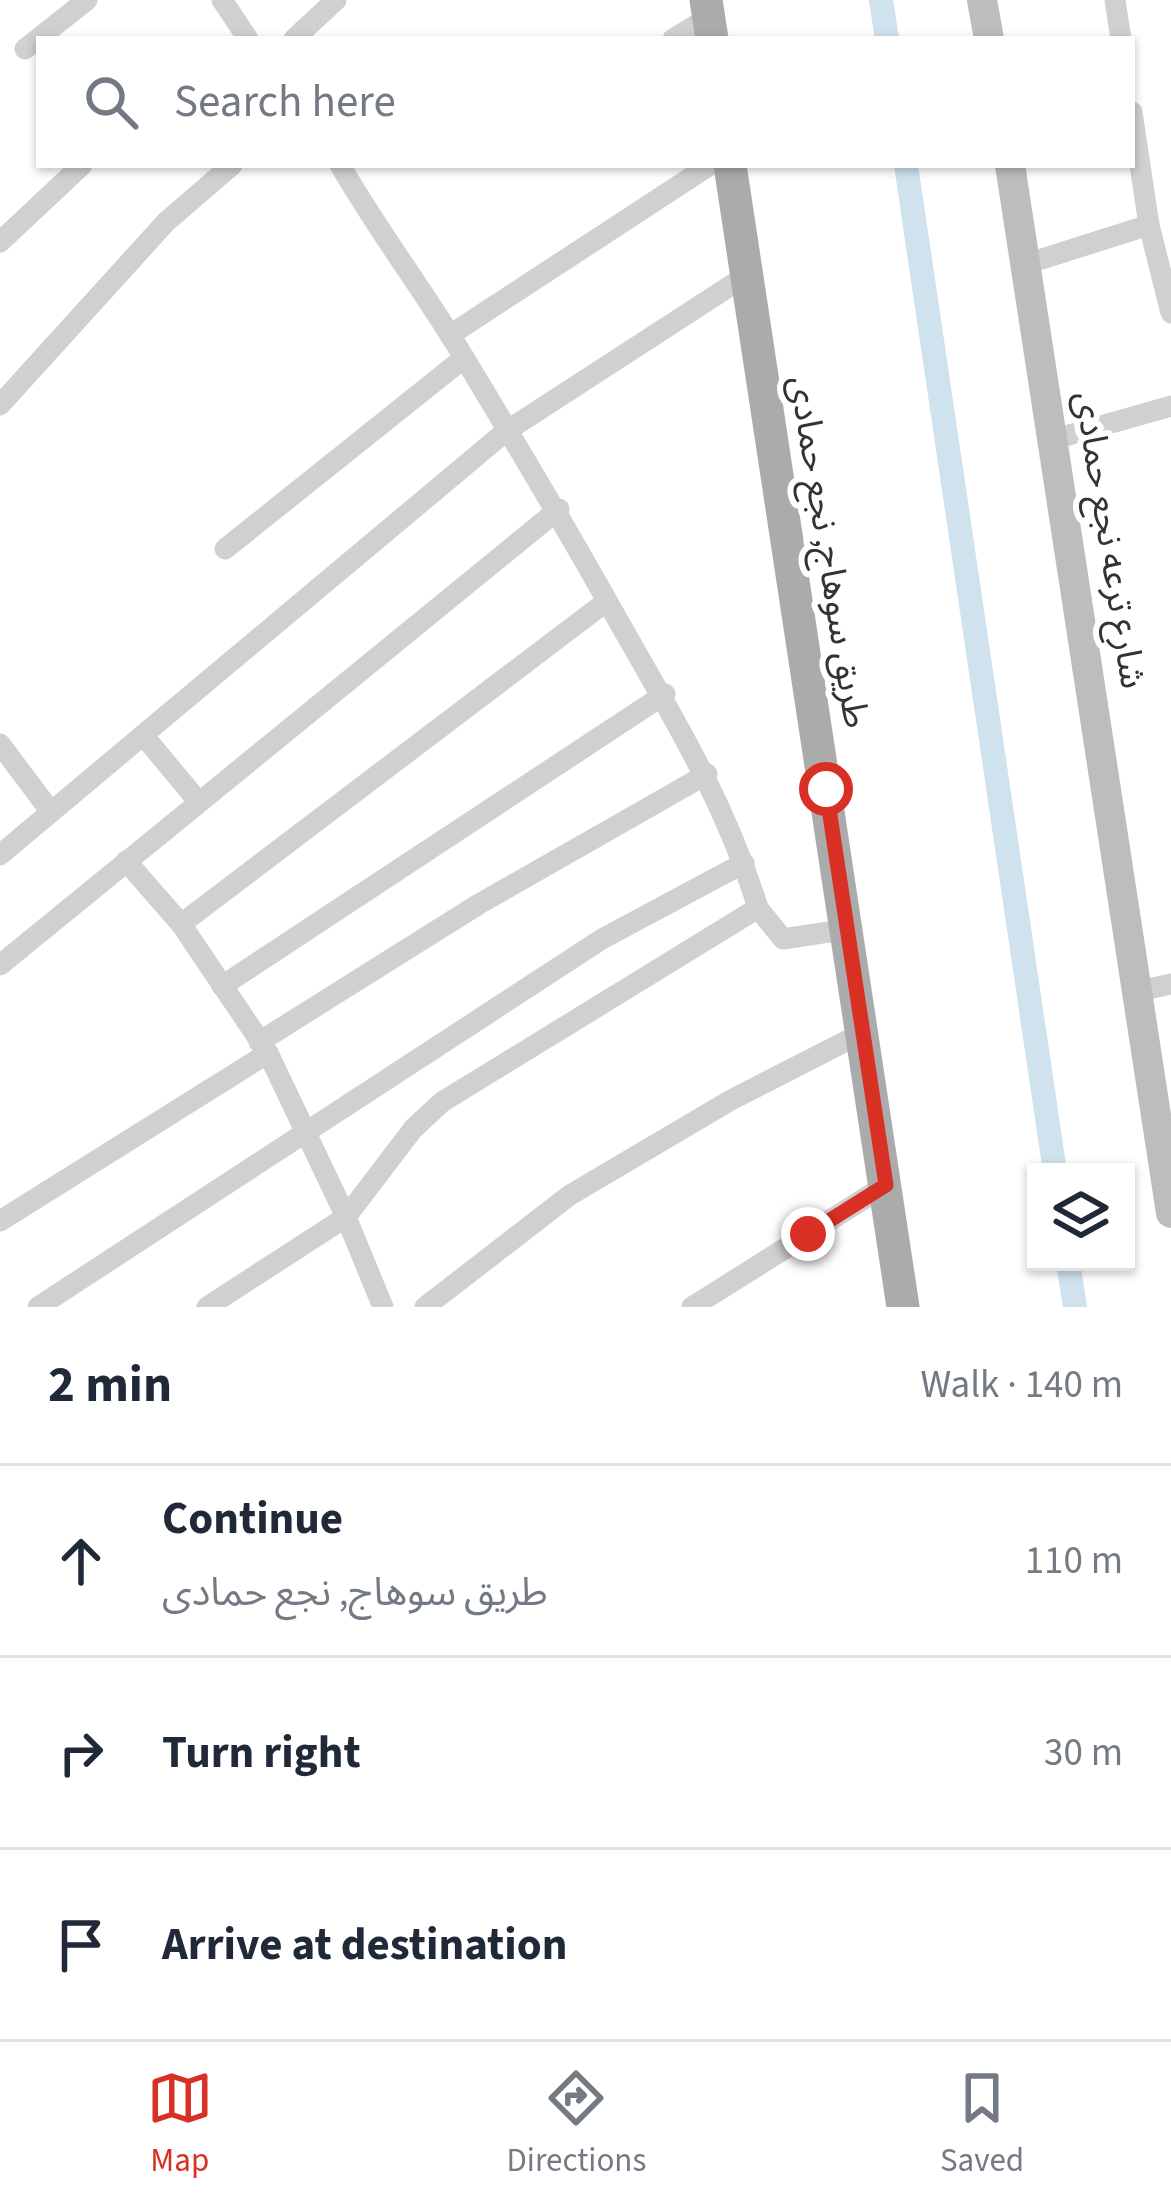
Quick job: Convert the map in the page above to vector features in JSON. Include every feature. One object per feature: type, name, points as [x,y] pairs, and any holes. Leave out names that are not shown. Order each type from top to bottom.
[{"type":"main road","name":"طريق سوهاج, نجع حمادى","points":[[730,168],[904,1307]]},
{"type":"street","points":[[41,36],[87,0]]},
{"type":"street","points":[[222,0],[242,30]]},
{"type":"street","points":[[297,36],[336,0]]},
{"type":"street","points":[[982,0],[988,36]]},
{"type":"street","points":[[1115,0],[1121,36]]},
{"type":"street","points":[[678,36],[709,19]]},
{"type":"street","points":[[25,49],[36,40]]},
{"type":"street","points":[[1135,132],[1149,225],[1171,313]]},
{"type":"street","points":[[0,242],[79,168]]},
{"type":"street","points":[[0,405],[166,222],[229,168]]},
{"type":"street","points":[[342,168],[559,509],[607,601],[665,694],[707,775],[758,908],[784,939],[848,929]]},
{"type":"street","points":[[450,335],[705,168]]},
{"type":"street","name":"شارع ترعه نجع حمادى","points":[[1010,168],[1171,1213]]},
{"type":"street","points":[[1026,264],[1149,225]]},
{"type":"street","points":[[0,855],[506,432],[747,275]]},
{"type":"street","points":[[226,549],[464,358]]},
{"type":"street","points":[[1055,439],[1171,406]]},
{"type":"street","points":[[0,965],[559,509]]},
{"type":"street","points":[[181,924],[607,601]]},
{"type":"street","points":[[222,986],[665,694]]},
{"type":"street","points":[[143,735],[197,800]]},
{"type":"street","points":[[0,744],[51,812]]},
{"type":"street","points":[[0,1221],[479,904],[707,775]]},
{"type":"street","points":[[126,862],[181,924],[264,1048],[346,1217],[382,1307]]},
{"type":"street","points":[[38,1307],[602,939],[744,863]]},
{"type":"street","points":[[207,1307],[346,1217],[413,1129],[442,1102],[758,908]]},
{"type":"street","points":[[1139,991],[1171,984]]},
{"type":"street","points":[[425,1307],[570,1195],[731,1100],[862,1033]]},
{"type":"street","points":[[692,1307],[886,1185]]},
{"type":"waterway","points":[[881,0],[887,36]]},
{"type":"waterway","points":[[906,168],[1054,1163]]},
{"type":"waterway","points":[[1069,1271],[1075,1307]]},
{"type":"route","points":[[808,1234],[886,1185],[826,789]]}]
